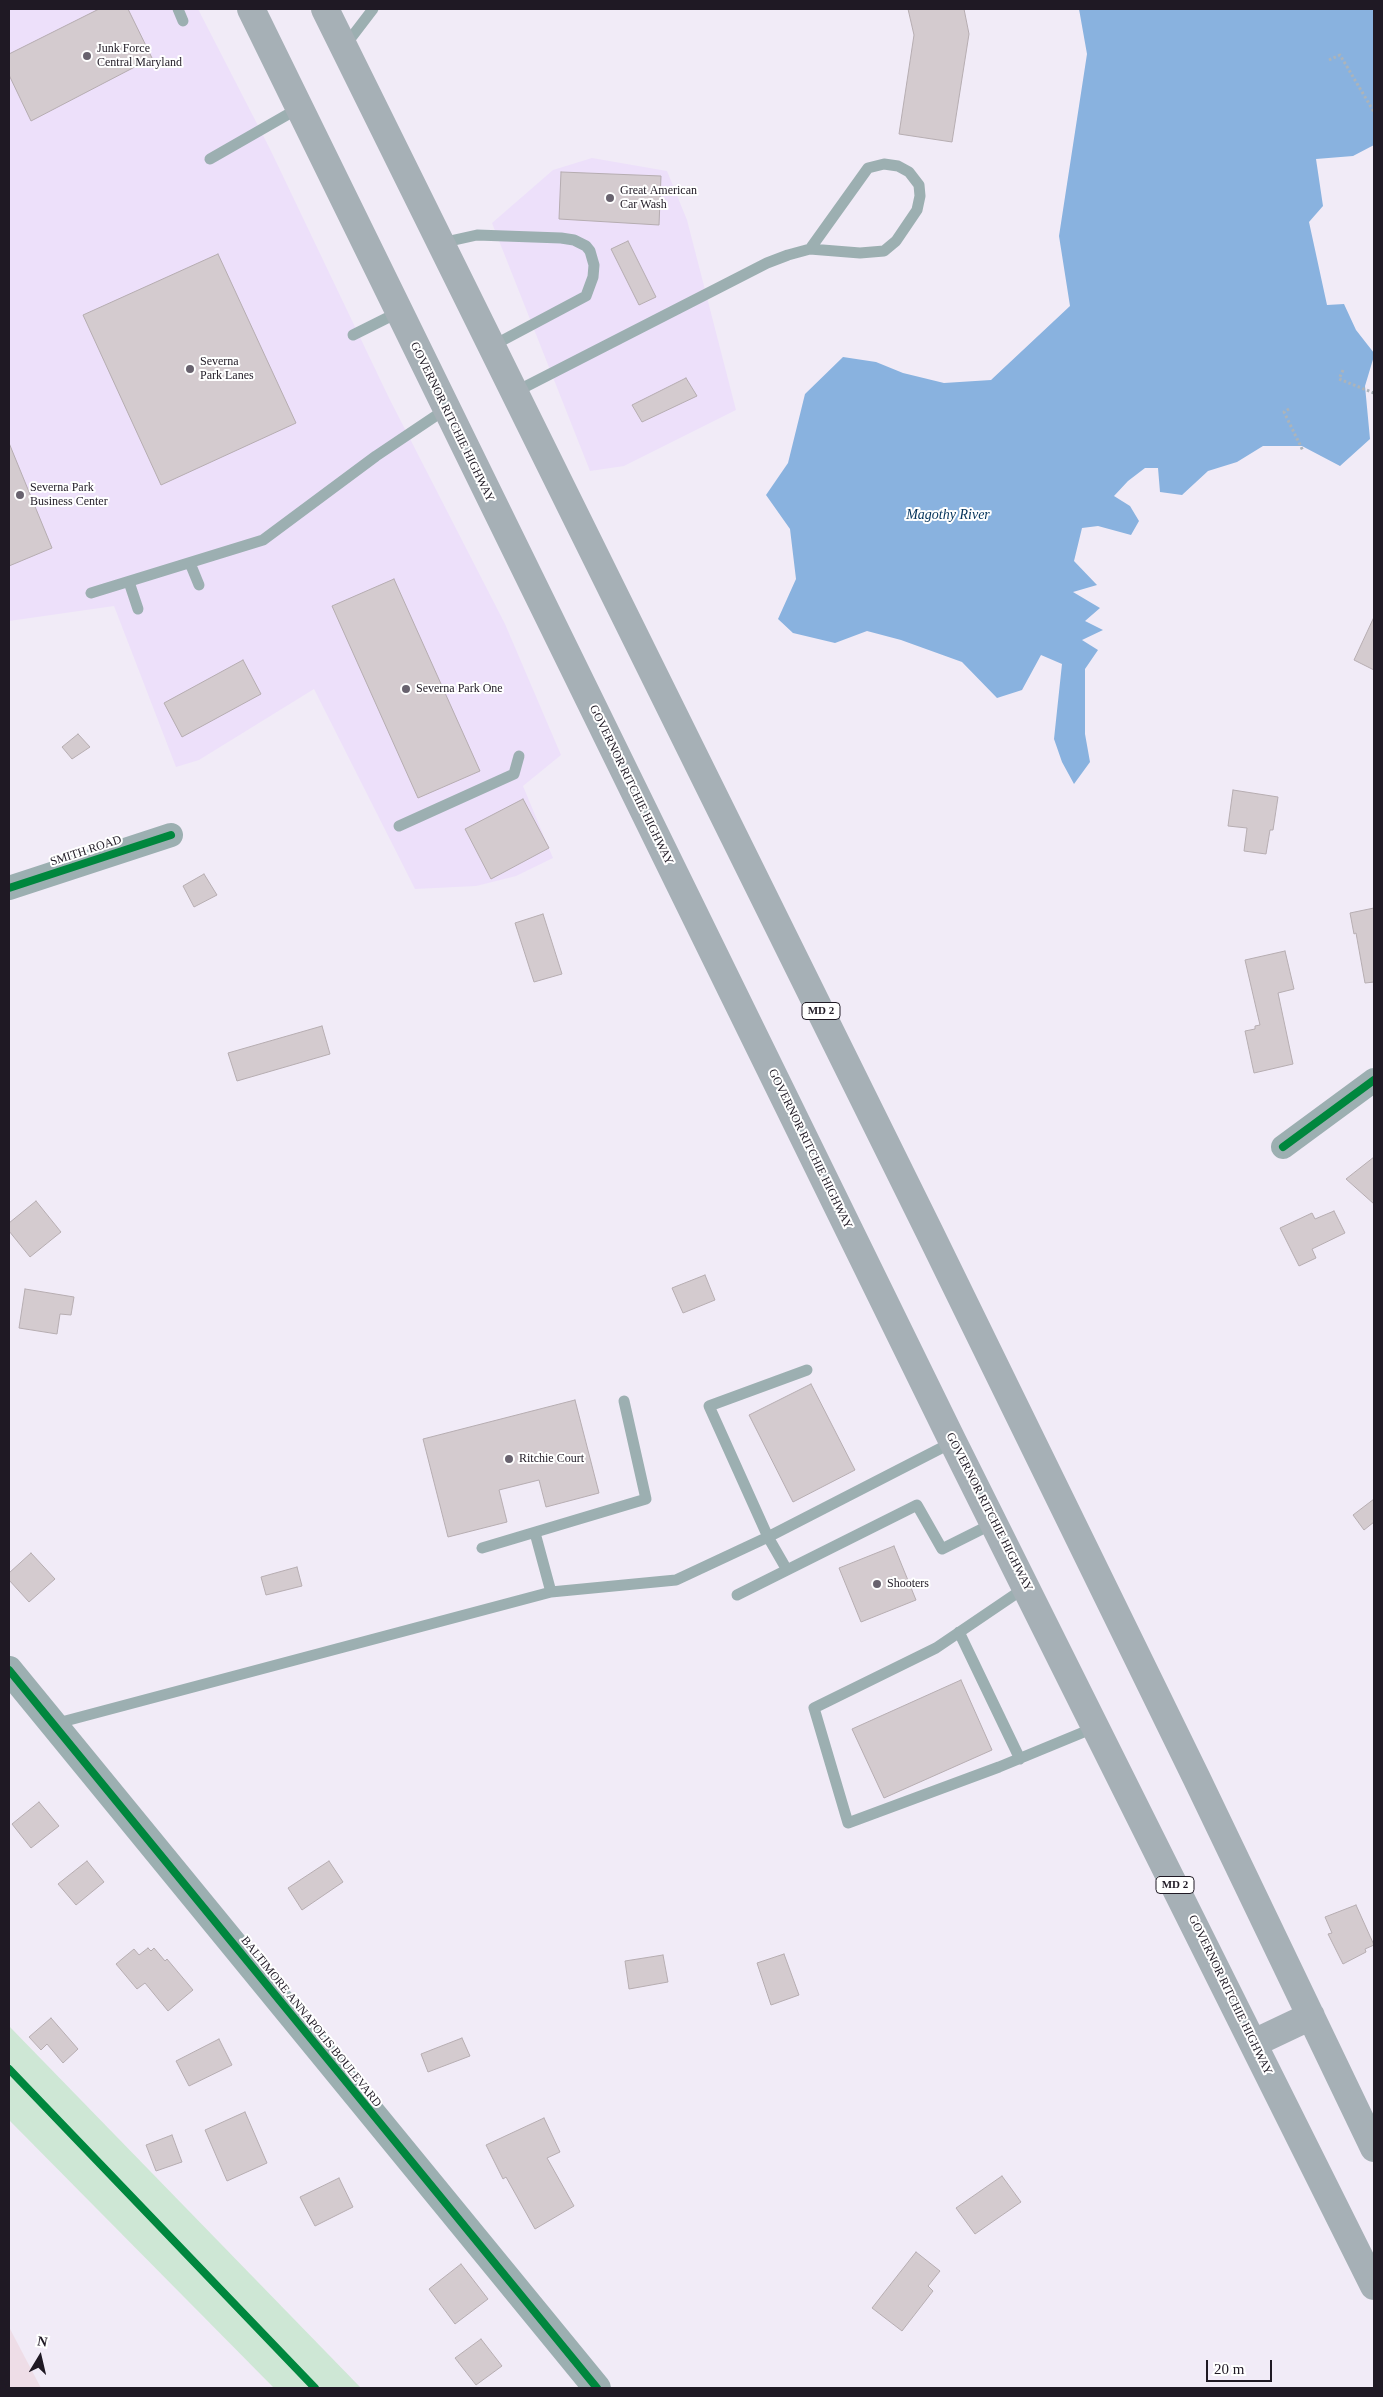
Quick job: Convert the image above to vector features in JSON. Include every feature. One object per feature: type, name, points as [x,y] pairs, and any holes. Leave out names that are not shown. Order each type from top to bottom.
[{"type":"highway","name":"GOVERNOR RITCHIE HIGHWAY","points":[[251,9],[953,1442],[1374,2286]]},
{"type":"highway","name":"MD 2","points":[[326,9],[946,1266],[1374,2148]]},
{"type":"highway","points":[[1254,2043],[1311,2016]]},
{"type":"street","name":"SMITH ROAD","points":[[9,888],[171,836]]},
{"type":"street","points":[[1282,1147],[1374,1080]]},
{"type":"street","name":"BALTIMORE ANNAPOLIS BOULEVARD","points":[[9,1670],[597,2388]]},
{"type":"lane","points":[[178,9],[184,21]]},
{"type":"lane","points":[[344,47],[373,9]]},
{"type":"lane","points":[[210,159],[299,108]]},
{"type":"lane","points":[[515,392],[767,263],[810,249],[860,253],[884,251],[896,241],[917,210],[920,196],[919,185],[909,172],[898,166],[884,164],[868,168],[810,249]]},
{"type":"lane","points":[[441,243],[477,234],[561,238],[574,240],[586,246],[590,251],[594,264],[593,277],[586,296],[492,346]]},
{"type":"lane","points":[[353,335],[398,312]]},
{"type":"lane","points":[[91,593],[263,540],[376,456],[446,409]]},
{"type":"lane","points":[[190,563],[199,585]]},
{"type":"lane","points":[[129,582],[138,609]]},
{"type":"lane","points":[[399,826],[514,774],[519,756]]},
{"type":"lane","points":[[787,1570],[768,1537],[709,1406],[807,1370]]},
{"type":"lane","points":[[482,1548],[646,1499],[624,1401]]},
{"type":"lane","points":[[54,1724],[551,1592],[676,1580],[768,1537],[953,1442]]},
{"type":"lane","points":[[737,1595],[917,1505],[942,1549],[994,1523]]},
{"type":"lane","points":[[535,1533],[551,1592]]},
{"type":"lane","points":[[1026,1587],[936,1648],[814,1708],[848,1823],[1020,1759],[1096,1727]]},
{"type":"lane","points":[[959,1632],[1020,1759]]},
{"type":"path","points":[[1329,60],[1340,55],[1374,112]]},
{"type":"path","points":[[1343,370],[1339,378],[1374,393]]},
{"type":"path","points":[[1289,409],[1284,412],[1303,451]]},
{"type":"shaded area","points":[[9,9],[198,9],[270,149],[389,398],[505,624],[561,755],[523,786],[553,858],[516,876],[476,886],[415,889],[314,689],[199,760],[176,767],[114,606],[9,621]]},
{"type":"shaded area","points":[[592,158],[667,171],[687,220],[736,410],[624,466],[590,471],[492,223],[553,170]]},
{"type":"shaded area","points":[[9,2327],[41,2388],[9,2388]]},
{"type":"green space","points":[[9,2026],[361,2388],[274,2388],[9,2120]]},
{"type":"water","name":"Magothy River","points":[[1079,9],[1374,9],[1374,145],[1353,156],[1316,159],[1323,206],[1309,222],[1327,305],[1344,304],[1356,330],[1374,353],[1374,356],[1365,386],[1370,439],[1340,466],[1302,446],[1263,446],[1237,462],[1208,471],[1182,495],[1160,492],[1158,468],[1145,468],[1128,481],[1114,496],[1130,506],[1139,521],[1131,535],[1098,526],[1082,528],[1074,561],[1097,585],[1073,592],[1100,608],[1085,621],[1103,630],[1082,640],[1098,650],[1085,669],[1085,734],[1090,762],[1074,784],[1062,762],[1054,739],[1062,664],[1041,655],[1022,690],[997,698],[962,662],[901,640],[867,631],[835,643],[793,633],[778,619],[796,579],[790,529],[766,495],[788,463],[805,394],[843,357],[876,362],[903,373],[944,383],[991,380],[1070,306],[1059,236],[1087,54]]},
{"type":"building","points":[[99,9],[128,9],[152,58],[31,121],[9,75],[9,54]]},
{"type":"building","points":[[908,9],[964,9],[969,34],[952,142],[899,134],[914,35]]},
{"type":"building","name":"Great American Car Wash","points":[[561,172],[661,176],[659,225],[559,219]]},
{"type":"building","points":[[628,241],[656,297],[639,305],[611,249]]},
{"type":"building","name":"Severna Park Lanes","points":[[218,254],[296,423],[161,485],[83,315]]},
{"type":"building","points":[[686,378],[697,396],[642,422],[632,405]]},
{"type":"building","name":"Severna Park Business Center","points":[[9,443],[52,548],[9,566]]},
{"type":"building","name":"Severna Park One","points":[[394,579],[480,771],[418,798],[332,606]]},
{"type":"building","points":[[1374,617],[1374,670],[1354,660]]},
{"type":"building","points":[[243,660],[261,694],[182,737],[164,703]]},
{"type":"building","points":[[78,734],[90,747],[72,759],[62,747]]},
{"type":"building","points":[[1233,790],[1278,797],[1273,830],[1270,830],[1266,854],[1244,851],[1247,828],[1228,826]]},
{"type":"building","points":[[523,799],[549,848],[491,879],[465,829]]},
{"type":"building","points":[[204,874],[217,895],[194,907],[183,886]]},
{"type":"building","points":[[1374,908],[1374,982],[1365,983],[1356,933],[1354,934],[1350,913]]},
{"type":"building","points":[[543,914],[562,974],[534,982],[515,923]]},
{"type":"building","points":[[1285,951],[1294,989],[1278,993],[1293,1064],[1254,1073],[1245,1031],[1255,1029],[1255,1026],[1260,1025],[1245,960]]},
{"type":"building","points":[[322,1026],[330,1054],[237,1081],[228,1053]]},
{"type":"building","points":[[1374,1157],[1374,1204],[1346,1179]]},
{"type":"building","points":[[36,1201],[61,1232],[30,1257],[9,1231],[9,1223]]},
{"type":"building","points":[[1334,1211],[1345,1233],[1312,1249],[1316,1258],[1299,1266],[1280,1228],[1312,1213],[1315,1219]]},
{"type":"building","points":[[705,1275],[715,1300],[683,1313],[672,1288]]},
{"type":"building","points":[[25,1289],[74,1297],[71,1315],[60,1314],[57,1334],[19,1328]]},
{"type":"building","points":[[811,1384],[855,1470],[793,1502],[749,1415]]},
{"type":"building","name":"Ritchie Court","points":[[575,1400],[599,1493],[546,1507],[539,1480],[499,1490],[507,1522],[448,1537],[423,1439]]},
{"type":"building","points":[[1374,1499],[1374,1522],[1364,1530],[1353,1515]]},
{"type":"building","name":"Shooters","points":[[894,1546],[916,1600],[861,1622],[839,1568]]},
{"type":"building","points":[[31,1553],[55,1579],[29,1602],[9,1580],[9,1573]]},
{"type":"building","points":[[297,1567],[302,1586],[266,1595],[261,1577]]},
{"type":"building","points":[[961,1680],[992,1750],[884,1798],[852,1729]]},
{"type":"building","points":[[39,1802],[59,1826],[31,1848],[12,1824]]},
{"type":"building","points":[[87,1861],[104,1882],[76,1905],[58,1884]]},
{"type":"building","points":[[329,1861],[343,1882],[302,1910],[288,1888]]},
{"type":"building","points":[[1356,1905],[1374,1945],[1365,1949],[1366,1952],[1343,1964],[1328,1934],[1332,1933],[1325,1917]]},
{"type":"building","points":[[148,1948],[151,1951],[154,1948],[165,1961],[167,1959],[193,1990],[168,2011],[145,1983],[137,1989],[116,1964],[134,1949],[139,1955]]},
{"type":"building","points":[[784,1954],[799,1995],[771,2005],[757,1963]]},
{"type":"building","points":[[663,1955],[668,1982],[629,1989],[625,1961]]},
{"type":"building","points":[[51,2018],[78,2049],[63,2063],[47,2044],[41,2050],[29,2037]]},
{"type":"building","points":[[462,2038],[470,2056],[428,2072],[421,2054]]},
{"type":"building","points":[[219,2039],[232,2065],[189,2086],[176,2061]]},
{"type":"building","points":[[245,2112],[267,2163],[227,2181],[205,2130]]},
{"type":"building","points":[[544,2118],[560,2152],[547,2158],[574,2206],[535,2229],[506,2177],[503,2179],[486,2145]]},
{"type":"building","points":[[172,2135],[182,2162],[156,2171],[146,2145]]},
{"type":"building","points":[[1002,2176],[1021,2202],[975,2234],[956,2208]]},
{"type":"building","points":[[339,2178],[353,2207],[315,2226],[300,2197]]},
{"type":"building","points":[[916,2252],[940,2271],[928,2286],[933,2291],[902,2331],[872,2308]]},
{"type":"building","points":[[461,2264],[488,2299],[455,2324],[429,2289]]},
{"type":"building","points":[[481,2339],[502,2366],[476,2385],[455,2358]]},
{"type":"cycle path","points":[[9,888],[171,835]]},
{"type":"cycle path","points":[[1283,1147],[1374,1080]]},
{"type":"cycle path","points":[[9,1670],[597,2388]]},
{"type":"cycle path","points":[[9,2069],[315,2388]]},
{"type":"place","name":"Junk Force Central Maryland","points":[[87,56]]},
{"type":"place","name":"Great American Car Wash","points":[[610,198]]},
{"type":"place","name":"Severna Park Lanes","points":[[190,369]]},
{"type":"place","name":"Severna Park Business Center","points":[[20,495]]},
{"type":"place","name":"Severna Park One","points":[[406,689]]},
{"type":"place","name":"Ritchie Court","points":[[509,1459]]},
{"type":"place","name":"Shooters","points":[[877,1584]]}]
